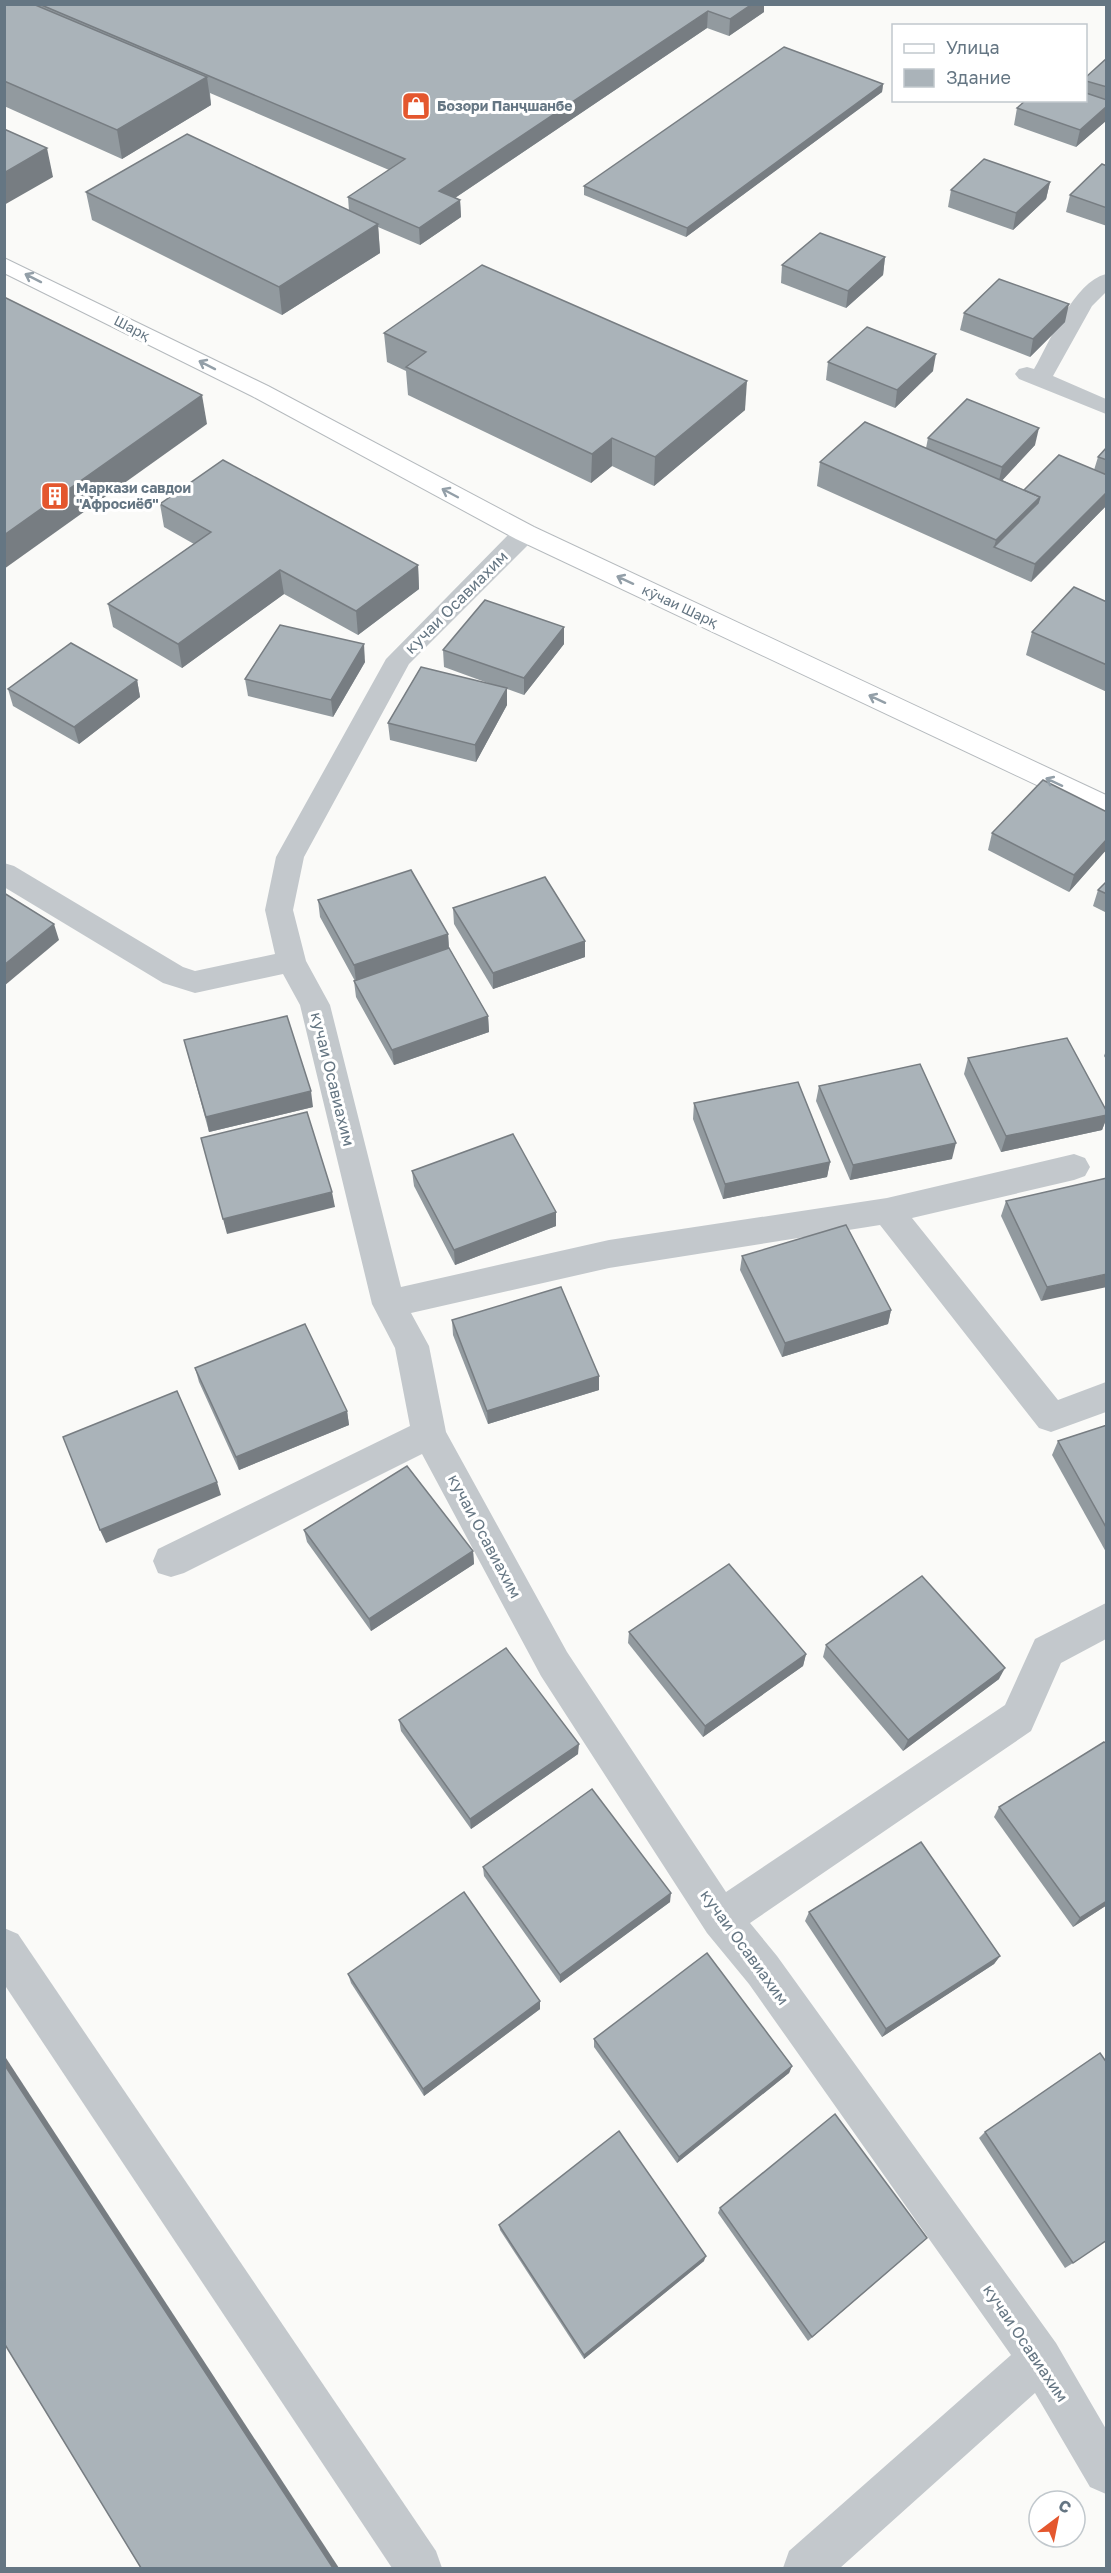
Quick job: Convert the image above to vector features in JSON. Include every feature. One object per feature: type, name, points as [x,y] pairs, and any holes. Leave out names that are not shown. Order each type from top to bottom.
[{"type":"main road","name":"Шарқ","points":[[4,264],[260,392]]},
{"type":"main road","name":"кӯчаи Шарқ","points":[[260,392],[525,533],[1107,806]]},
{"type":"street","points":[[1107,281],[1083,302],[1034,377],[1107,406]]},
{"type":"street","name":"кучаи Осавиахим","points":[[525,533],[399,659],[290,857],[279,910],[291,961],[315,1005],[389,1304],[412,1346],[429,1434],[555,1664],[721,1919],[763,1970],[1040,2359],[1107,2471]]},
{"type":"street","points":[[4,873],[173,975],[195,982],[291,961]]},
{"type":"street","points":[[389,1304],[609,1254],[887,1211],[1074,1167]]},
{"type":"street","points":[[887,1211],[1051,1417],[1107,1396]]},
{"type":"street","points":[[171,1561],[429,1434]]},
{"type":"street","points":[[721,1919],[1018,1718],[1048,1651],[1107,1620]]},
{"type":"street","points":[[4,1948],[419,2568]]},
{"type":"street","points":[[806,2568],[1040,2359]]},
{"type":"building","points":[[4,4],[33,4],[207,77],[117,130],[4,81]]},
{"type":"building","name":"Бозори Панҷшанбе","points":[[39,4],[752,4],[730,19],[708,11],[439,191],[460,200],[419,228],[348,197],[405,159]]},
{"type":"building","points":[[784,47],[883,84],[687,228],[584,186]]},
{"type":"building","points":[[1107,58],[1107,87],[1087,81],[1087,76]]},
{"type":"building","points":[[1087,93],[1107,100],[1107,106],[1080,130],[1017,108],[1024,102],[1087,102]]},
{"type":"building","points":[[4,129],[47,148],[4,173]]},
{"type":"building","points":[[187,134],[378,224],[279,287],[86,192]]},
{"type":"building","points":[[984,159],[1050,182],[1016,213],[951,190]]},
{"type":"building","points":[[1102,164],[1107,166],[1107,208],[1070,195]]},
{"type":"building","points":[[820,233],[885,257],[848,291],[782,265]]},
{"type":"building","points":[[482,265],[747,381],[655,457],[612,438],[592,454],[406,367],[426,352],[384,333]]},
{"type":"building","points":[[999,279],[1069,304],[1033,339],[964,313]]},
{"type":"building","name":"Маркази савдои \"Афросиёб\"","points":[[4,297],[202,395],[4,535]]},
{"type":"building","points":[[867,327],[936,354],[897,390],[828,362]]},
{"type":"building","points":[[967,399],[1039,428],[1002,467],[928,438]]},
{"type":"building","points":[[865,422],[1040,497],[996,540],[820,462]]},
{"type":"building","points":[[1107,447],[1107,460],[1098,457]]},
{"type":"building","points":[[1059,455],[1107,475],[1107,492],[1035,564],[994,547],[1038,503],[1040,497],[1024,490]]},
{"type":"building","points":[[223,460],[418,565],[356,611],[280,570],[178,644],[108,604],[211,532],[160,504]]},
{"type":"building","points":[[1074,587],[1107,602],[1107,665],[1032,632]]},
{"type":"building","points":[[485,600],[564,627],[524,678],[443,650]]},
{"type":"building","points":[[280,625],[364,644],[331,700],[245,679]]},
{"type":"building","points":[[71,643],[137,680],[74,727],[8,689]]},
{"type":"building","points":[[421,667],[507,688],[475,745],[388,723]]},
{"type":"building","points":[[1043,780],[1107,812],[1107,839],[1074,875],[992,833]]},
{"type":"building","points":[[411,870],[448,934],[354,965],[318,900]]},
{"type":"building","points":[[545,877],[585,941],[493,973],[453,908]]},
{"type":"building","points":[[1107,881],[1107,894],[1098,890]]},
{"type":"building","points":[[4,893],[54,924],[4,965]]},
{"type":"building","points":[[449,948],[488,1016],[392,1050],[354,981]]},
{"type":"building","points":[[287,1016],[311,1091],[206,1117],[184,1040]]},
{"type":"building","points":[[1067,1038],[1107,1115],[1006,1136],[968,1058]]},
{"type":"building","points":[[920,1064],[956,1143],[853,1165],[819,1086]]},
{"type":"building","points":[[798,1082],[830,1162],[725,1184],[694,1103]]},
{"type":"building","points":[[307,1112],[332,1192],[223,1219],[201,1138]]},
{"type":"building","points":[[513,1134],[556,1212],[454,1250],[412,1171]]},
{"type":"building","points":[[1107,1178],[1107,1274],[1047,1287],[1006,1201]]},
{"type":"building","points":[[846,1225],[891,1310],[785,1343],[742,1256]]},
{"type":"building","points":[[561,1287],[599,1376],[487,1411],[452,1320]]},
{"type":"building","points":[[305,1324],[347,1411],[236,1457],[195,1368]]},
{"type":"building","points":[[177,1391],[217,1482],[100,1530],[63,1437]]},
{"type":"building","points":[[1107,1425],[1107,1529],[1058,1441]]},
{"type":"building","points":[[407,1466],[473,1551],[369,1619],[304,1530]]},
{"type":"building","points":[[729,1564],[806,1654],[705,1726],[629,1632]]},
{"type":"building","points":[[922,1576],[1005,1668],[908,1740],[826,1645]]},
{"type":"building","points":[[506,1648],[579,1744],[470,1819],[399,1720]]},
{"type":"building","points":[[1104,1742],[1107,1744],[1107,1901],[1080,1918],[999,1807]]},
{"type":"building","points":[[592,1789],[671,1893],[560,1975],[483,1867]]},
{"type":"building","points":[[921,1842],[1000,1956],[886,2029],[809,1912]]},
{"type":"building","points":[[464,1892],[540,2001],[423,2089],[348,1974]]},
{"type":"building","points":[[707,1953],[792,2066],[679,2157],[594,2039]]},
{"type":"building","points":[[1100,2053],[1107,2063],[1107,2240],[1073,2263],[985,2132]]},
{"type":"building","points":[[4,2064],[333,2568],[141,2568],[4,2343]]},
{"type":"building","points":[[835,2114],[927,2238],[812,2337],[720,2208]]},
{"type":"building","points":[[619,2131],[706,2256],[584,2355],[499,2225]]},
{"type":"place","name":"Бозори Панҷшанбе","points":[[416,106]]},
{"type":"place","name":"Маркази савдои \"Афросиёб\"","points":[[55,496]]}]
